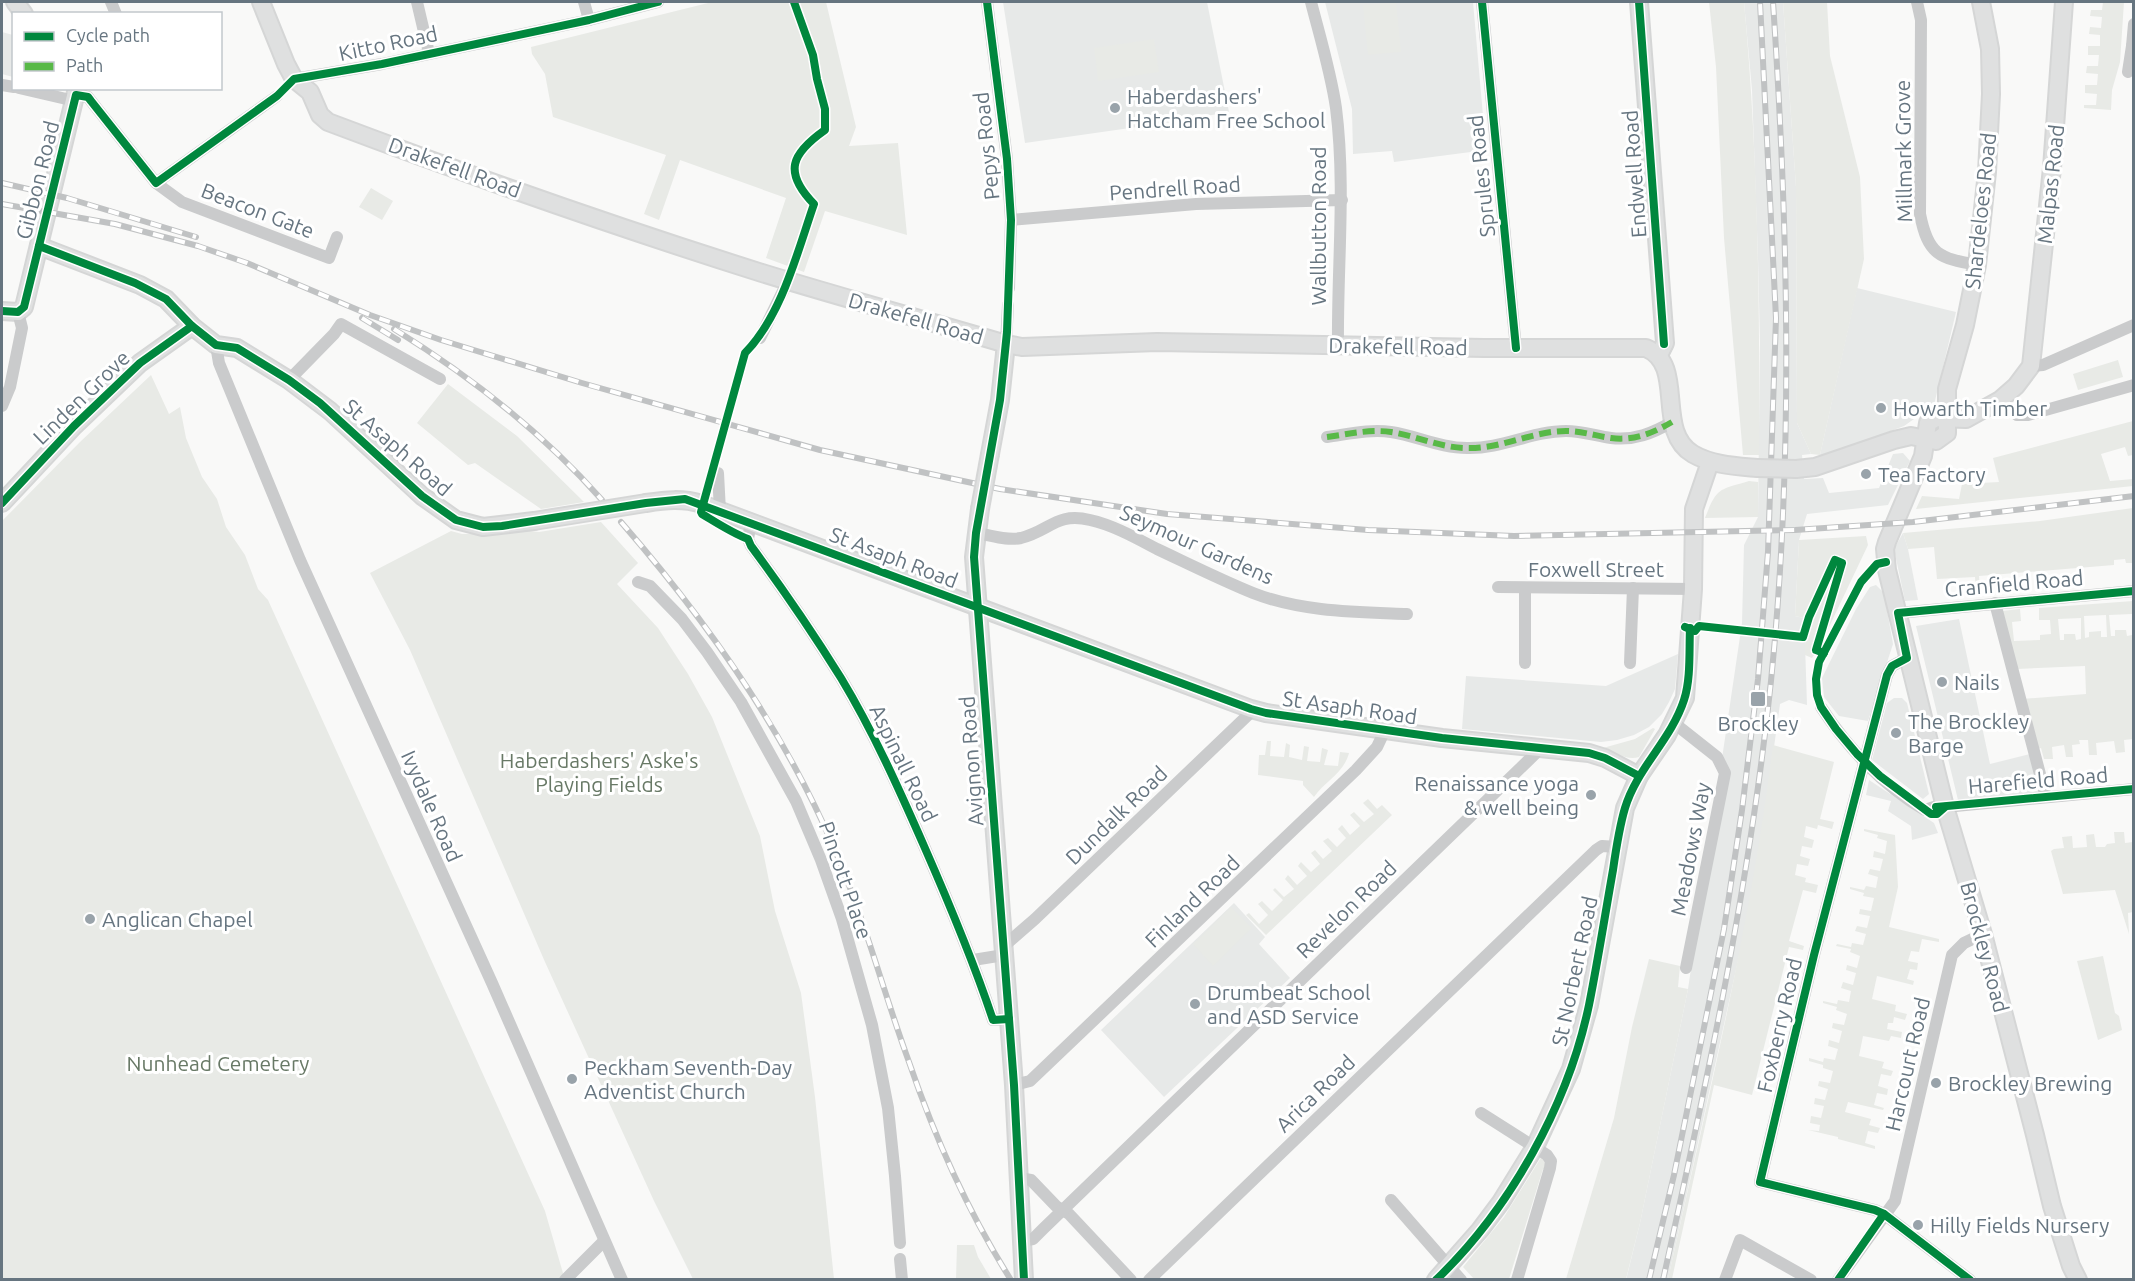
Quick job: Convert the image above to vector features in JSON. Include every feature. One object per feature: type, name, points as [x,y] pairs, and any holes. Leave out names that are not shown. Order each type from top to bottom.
[{"type":"street","name":"Drakefell Road","points":[[261,2],[294,80],[308,90],[320,115],[328,122],[644,234],[788,280],[1006,344],[1022,347],[1167,342],[1338,346],[1647,348],[1659,354]]},
{"type":"street","points":[[417,2],[429,53]]},
{"type":"street","points":[[584,2],[589,20]]},
{"type":"street","name":"Kitto Road","points":[[294,80],[382,64],[589,20],[658,2]]},
{"type":"street","name":"Pepys Road","points":[[987,2],[1007,159],[1011,220],[1008,288]]},
{"type":"street","name":"Wallbutton Road","points":[[1311,2],[1336,108],[1342,200],[1338,346]]},
{"type":"street","name":"Sprules Road","points":[[1482,2],[1516,348]]},
{"type":"street","name":"Endwell Road","points":[[1639,2],[1665,343],[1659,354],[1666,369],[1672,422],[1679,440],[1691,453],[1710,462],[1757,468],[1796,469],[1815,467],[1893,440],[1911,436],[1925,440]]},
{"type":"street","name":"Millmark Grove","points":[[1917,2],[1920,20],[1920,214],[1923,228],[1936,252],[1949,260],[1977,265]]},
{"type":"street","name":"Shardeloes Road","points":[[1925,440],[1936,441],[1947,433],[1947,389],[1965,325],[1977,265],[1986,183],[1991,94],[1990,49],[1981,2]]},
{"type":"street","name":"Malpas Road","points":[[2031,366],[2052,168],[2064,2]]},
{"type":"street","points":[[2128,72],[2133,46],[2133,24]]},
{"type":"street","points":[[35,90],[88,97],[156,183],[278,96]]},
{"type":"street","name":"Gibbon Road","points":[[2,406],[14,388],[22,328],[10,312],[24,307],[76,95]]},
{"type":"street","name":"Beacon Gate","points":[[156,183],[182,202],[329,258],[337,237]]},
{"type":"street","name":"Pendrell Road","points":[[1011,220],[1196,204],[1342,200]]},
{"type":"street","points":[[39,246],[140,285],[166,299],[192,326],[216,345]]},
{"type":"street","points":[[760,338],[788,280]]},
{"type":"street","points":[[1006,344],[1008,305]]},
{"type":"street","points":[[289,380],[341,324],[440,379]]},
{"type":"street","points":[[1946,418],[1966,419],[2000,400],[2016,386],[2031,366],[2043,365],[2133,325]]},
{"type":"street","name":"Linden Grove","points":[[2,503],[74,426],[140,363],[192,326]]},
{"type":"street","name":"Avignon Road","points":[[1006,344],[1000,400],[976,533],[974,557],[1004,950],[1001,1019],[1014,1085],[1024,1280]]},
{"type":"street","name":"St Asaph Road","points":[[216,345],[237,348],[289,380],[330,411],[422,496],[456,520],[483,527],[686,499],[1251,709],[1442,738],[1573,750],[1597,755],[1639,776]]},
{"type":"street","name":"Ivydale Road","points":[[216,345],[219,363],[300,560],[492,983],[622,1280]]},
{"type":"street","points":[[2000,400],[2016,415],[2028,415],[2133,385]]},
{"type":"street","points":[[1327,437],[1382,431],[1454,448],[1480,448],[1558,431],[1583,432],[1613,438],[1638,438],[1672,422]]},
{"type":"street","name":"Brockley Road","points":[[1925,440],[1923,456],[1889,535],[1885,549],[1887,570],[1945,807],[1983,934],[2052,1206],[2071,1266],[2078,1280]]},
{"type":"street","name":"St Norbert Road","points":[[1436,1280],[1487,1221],[1535,1147],[1563,1089],[1582,1035],[1625,808],[1639,776],[1656,754],[1685,698],[1693,589],[1694,509],[1710,462]]},
{"type":"street","points":[[718,473],[720,511]]},
{"type":"street","name":"Seymour Gardens","points":[[976,533],[1006,539],[1019,538],[1056,521],[1080,518],[1128,534],[1192,566],[1255,594],[1278,601],[1318,608],[1407,614]]},
{"type":"street","name":"Aspinall Road","points":[[751,522],[748,539],[751,546],[789,598],[842,680],[875,741],[909,810],[973,960],[1001,1019]]},
{"type":"street","name":"Pincott Place","points":[[638,582],[650,586],[682,619],[736,694],[796,801],[821,860],[842,919],[872,1025],[888,1108],[900,1243]]},
{"type":"street","name":"Foxwell Street","points":[[1498,587],[1693,589]]},
{"type":"street","points":[[1526,588],[1526,663]]},
{"type":"street","points":[[1630,663],[1633,588]]},
{"type":"street","name":"Cranfield Road","points":[[1898,613],[2133,591]]},
{"type":"street","points":[[1995,603],[2046,797]]},
{"type":"street","name":"Foxberry Road","points":[[1907,658],[1892,666],[1887,675],[1812,966],[1760,1182],[1884,1214],[1970,1280]]},
{"type":"street","name":"Harefield Road","points":[[1821,706],[1836,729],[1880,776],[1925,810],[1934,807],[2133,789]]},
{"type":"street","name":"Dundalk Road","points":[[1004,950],[1247,716],[1251,709]]},
{"type":"street","name":"Meadows Way","points":[[1674,723],[1718,758],[1725,773],[1686,968]]},
{"type":"street","name":"Finland Road","points":[[1014,1085],[1030,1082],[1143,976],[1356,770],[1377,747],[1385,730]]},
{"type":"street","name":"Revelon Road","points":[[1022,1241],[1033,1239],[1535,754],[1535,747]]},
{"type":"street","name":"Arica Road","points":[[1149,1280],[1596,850],[1602,846],[1617,847]]},
{"type":"street","name":"Harcourt Road","points":[[1838,1280],[1895,1201],[1952,955],[1964,943],[1983,934]]},
{"type":"street","points":[[973,960],[1004,950]]},
{"type":"street","points":[[1481,1113],[1547,1155],[1551,1161],[1551,1168],[1517,1280]]},
{"type":"street","points":[[1019,1178],[1031,1180],[1131,1280]]},
{"type":"street","points":[[1391,1200],[1461,1280]]},
{"type":"street","points":[[1725,1280],[1740,1240],[1811,1280]]},
{"type":"street","points":[[565,1280],[604,1241]]},
{"type":"street","points":[[900,1259],[902,1280]]},
{"type":"shaded area","points":[[1003,2],[1207,2],[1229,112],[1025,143]]},
{"type":"shaded area","points":[[1325,2],[1473,2],[1486,150],[1394,162],[1392,151],[1353,154],[1352,109]]},
{"type":"shaded area","points":[[1744,2],[1783,2],[1796,187],[1797,423],[1811,454],[1802,455],[1804,479],[1823,478],[1829,493],[1879,488],[1893,454],[1903,453],[1910,461],[1888,505],[1807,514],[1799,540],[1795,616],[1812,620],[1805,644],[1807,705],[1789,700],[1780,704],[1745,929],[1668,1279],[1626,1280],[1640,1223],[1688,989],[1742,623],[1744,545],[1758,517],[1760,342],[1758,258],[1752,90]]},
{"type":"shaded area","points":[[2,32],[12,35],[12,77],[2,74]]},
{"type":"shaded area","points":[[1857,288],[1956,312],[1934,405],[1904,426],[1827,455],[1820,455]]},
{"type":"shaded area","points":[[1903,533],[1918,600],[1905,601],[1894,549]]},
{"type":"shaded area","points":[[1876,585],[1884,593],[1893,644],[1868,721],[1839,716],[1824,697],[1822,678],[1856,609],[1870,587]]},
{"type":"shaded area","points":[[1959,619],[1990,764],[2030,754],[2040,795],[1958,800],[1916,626]]},
{"type":"shaded area","points":[[1678,654],[1675,689],[1669,702],[1662,714],[1649,727],[1634,735],[1601,742],[1462,729],[1466,676],[1606,686]]},
{"type":"shaded area","name":"The Brockley Barge","points":[[1894,698],[1902,698],[1907,703],[1929,794],[1923,799],[1872,760],[1887,703]]},
{"type":"shaded area","points":[[1869,780],[1934,823],[1938,833],[1912,840],[1911,826],[1888,811],[1891,801],[1866,795]]},
{"type":"shaded area","name":"Drumbeat School and ASD Service","points":[[1234,903],[1265,937],[1259,944],[1290,978],[1164,1097],[1101,1030]]},
{"type":"green space","points":[[712,2],[826,2],[856,127],[849,146],[898,143],[907,235],[825,211],[804,272],[766,258],[786,198],[680,160],[659,220],[644,214],[666,155],[553,117],[545,74],[532,54],[531,47]]},
{"type":"green space","points":[[1396,2],[1401,52],[1368,55],[1363,5]]},
{"type":"green space","points":[[1709,2],[1744,2],[1757,228],[1759,455],[1743,455],[1724,238],[1716,67]]},
{"type":"green space","points":[[1783,2],[1827,2],[1830,56],[1860,177],[1864,259],[1820,455],[1811,454],[1797,423],[1796,187]]},
{"type":"green space","points":[[2103,2],[2124,2],[2120,62],[2112,90],[2111,110],[2084,108],[2084,105],[2096,105],[2097,94],[2085,93],[2085,85],[2097,85],[2098,74],[2086,73],[2087,66],[2098,66],[2099,55],[2088,55],[2088,46],[2100,46],[2100,35],[2089,34],[2090,27],[2101,28],[2102,17],[2090,16],[2091,10],[2102,10]]},
{"type":"green space","points":[[1154,39],[1159,72],[1098,81],[1094,48]]},
{"type":"green space","points":[[371,188],[393,201],[382,220],[359,207]]},
{"type":"green space","points":[[2118,360],[2123,377],[2078,390],[2073,374]]},
{"type":"green space","name":"Nunhead Cemetery","points":[[151,375],[169,414],[180,407],[186,438],[202,477],[217,499],[226,527],[245,555],[258,589],[268,600],[545,1211],[565,1280],[2,1280],[2,521],[80,442]]},
{"type":"green space","points":[[448,384],[517,436],[584,502],[541,509],[475,463],[468,465],[417,423]]},
{"type":"green space","points":[[2133,421],[2133,455],[2128,456],[2125,447],[2101,454],[2110,481],[2133,479],[2133,486],[1916,509],[1922,496],[1959,499],[1962,484],[1999,482],[1993,458]]},
{"type":"green space","points":[[1749,481],[1758,482],[1758,517],[1705,518],[1720,491]]},
{"type":"green space","points":[[2133,508],[2133,563],[2126,563],[2125,559],[2114,560],[2114,565],[1979,576],[1980,592],[1976,593],[1975,577],[1937,579],[1934,547],[1908,549],[1903,533],[2040,521]]},
{"type":"green space","name":"Haberdashers' Aske's Playing Fields","points":[[601,522],[638,563],[617,584],[658,628],[688,674],[712,717],[760,836],[775,911],[801,993],[815,1097],[834,1279],[693,1279],[654,1201],[545,962],[410,650],[370,573],[451,531],[462,534],[502,534],[520,530],[539,532]]},
{"type":"green space","points":[[1866,536],[1868,545],[1820,646],[1812,658],[1805,655],[1805,644],[1812,620],[1795,616],[1799,540]]},
{"type":"green space","points":[[2133,601],[2133,739],[2124,740],[2125,752],[2116,753],[2114,741],[2096,743],[2097,755],[2089,755],[2088,740],[2079,740],[2080,744],[2072,745],[2073,757],[2066,757],[2064,745],[2052,747],[2053,759],[2044,759],[2041,748],[2035,750],[2022,699],[2086,694],[2085,666],[2017,669],[2002,611],[2020,609],[2021,621],[2012,622],[2014,641],[2040,640],[2040,635],[2051,634],[2050,620],[2039,620],[2039,608]],"holes":[[[2132,614],[2132,635],[2127,636],[2126,630],[2115,630],[2115,636],[2111,636],[2109,615]],[[2106,615],[2107,637],[2101,637],[2101,631],[2089,632],[2089,637],[2085,638],[2084,616]],[[2081,618],[2081,639],[2076,640],[2075,634],[2064,634],[2064,640],[2060,640],[2058,619]]]},
{"type":"green space","points":[[1655,729],[1639,757],[1626,757],[1603,748],[1635,739]]},
{"type":"green space","points":[[1267,741],[1271,741],[1270,756],[1284,757],[1286,743],[1290,745],[1289,757],[1302,760],[1304,746],[1309,747],[1307,761],[1320,762],[1322,748],[1328,750],[1324,765],[1338,766],[1340,752],[1349,753],[1343,766],[1314,797],[1303,785],[1303,781],[1258,775],[1259,755],[1265,755]]},
{"type":"green space","points":[[1773,745],[1834,762],[1820,819],[1834,822],[1832,829],[1818,825],[1817,829],[1806,826],[1804,837],[1814,840],[1812,848],[1802,846],[1800,856],[1810,859],[1808,866],[1797,864],[1795,875],[1806,878],[1805,882],[1818,885],[1816,893],[1803,890],[1789,941],[1804,946],[1803,950],[1789,947],[1752,1095],[1714,1085],[1672,1279],[1668,1279],[1713,1080],[1740,946],[1764,812]]},
{"type":"green space","points":[[1368,799],[1377,809],[1382,805],[1392,815],[1266,935],[1246,915],[1249,913],[1259,924],[1268,915],[1258,904],[1262,901],[1272,911],[1283,900],[1273,890],[1275,888],[1284,897],[1294,889],[1285,879],[1288,875],[1297,885],[1307,876],[1298,866],[1301,862],[1311,872],[1320,864],[1311,853],[1315,850],[1323,859],[1332,851],[1323,841],[1328,838],[1337,847],[1346,838],[1338,829],[1342,825],[1350,835],[1360,826],[1350,815],[1354,812],[1364,822],[1374,814],[1363,803]]},
{"type":"green space","points":[[1864,829],[1895,835],[1898,887],[1889,927],[1939,939],[1939,942],[1922,939],[1919,952],[1911,951],[1908,961],[1918,963],[1917,970],[1910,969],[1907,979],[1914,981],[1913,985],[1877,976],[1872,999],[1896,1005],[1895,1011],[1907,1014],[1905,1020],[1894,1017],[1893,1023],[1888,1023],[1887,1029],[1902,1032],[1901,1038],[1891,1036],[1889,1041],[1863,1036],[1859,1056],[1884,1062],[1882,1068],[1893,1071],[1891,1076],[1881,1074],[1878,1086],[1888,1089],[1887,1095],[1877,1093],[1874,1105],[1884,1108],[1883,1110],[1848,1102],[1845,1112],[1871,1119],[1869,1125],[1880,1128],[1878,1133],[1868,1131],[1865,1143],[1875,1146],[1875,1149],[1808,1130],[1819,1131],[1820,1125],[1810,1123],[1811,1116],[1821,1118],[1824,1106],[1814,1104],[1815,1098],[1825,1100],[1828,1089],[1818,1086],[1819,1081],[1830,1083],[1833,1071],[1809,1061],[1809,1058],[1823,1062],[1824,1058],[1835,1060],[1838,1049],[1828,1046],[1829,1040],[1839,1043],[1842,1031],[1832,1028],[1833,1023],[1844,1025],[1847,1014],[1823,1001],[1837,1004],[1838,1000],[1849,1002],[1851,991],[1841,988],[1843,982],[1853,985],[1856,973],[1846,970],[1847,965],[1857,968],[1860,956],[1850,952],[1851,949],[1836,946],[1837,944],[1851,947],[1852,943],[1863,945],[1866,934],[1855,931],[1857,926],[1867,928],[1870,916],[1859,914],[1860,909],[1871,911],[1874,898],[1863,896],[1864,893],[1850,889],[1850,887],[1864,890],[1866,886],[1876,888],[1878,877],[1868,874],[1870,869],[1880,871],[1883,859],[1873,857],[1874,851],[1885,854],[1887,841],[1877,838],[1878,835],[1864,831]]},
{"type":"green space","points":[[2114,832],[2124,832],[2125,843],[2133,842],[2133,912],[2128,913],[2129,934],[2115,890],[2063,894],[2051,851],[2064,848],[2062,837],[2072,836],[2073,848],[2087,847],[2086,835],[2094,834],[2096,847],[2105,847],[2107,844],[2115,843]]},
{"type":"green space","points":[[1231,907],[1252,928],[1213,966],[1193,944]]},
{"type":"green space","points":[[2103,956],[2115,1013],[2119,1016],[2122,1030],[2098,1040],[2077,961]]},
{"type":"green space","points":[[1649,959],[1680,966],[1678,987],[1688,989],[1640,1223],[1626,1279],[1566,1279],[1614,1118],[1632,1027]]},
{"type":"green space","points":[[1542,1156],[1547,1169],[1543,1169],[1509,1279],[1474,1279],[1463,1267],[1504,1217]]},
{"type":"green space","points":[[957,1245],[974,1245],[991,1279],[956,1279]]},
{"type":"railway","points":[[1649,1280],[1674,1175],[1724,929],[1758,679],[1768,552],[1776,318],[1760,2]]},
{"type":"railway","points":[[1663,1280],[1726,982],[1751,832],[1771,681],[1778,596],[1786,426],[1785,256],[1773,2]]},
{"type":"railway","points":[[2,183],[67,198],[196,237]]},
{"type":"railway","points":[[2,204],[115,224],[198,246],[247,263],[370,315],[441,340],[582,383],[820,450],[1000,489],[1167,514],[1368,530],[1514,536],[1795,530],[1913,522],[2134,496]]},
{"type":"railway","points":[[362,318],[398,340]]},
{"type":"railway","points":[[394,329],[450,366],[504,407],[555,452],[602,500]]},
{"type":"railway","points":[[621,522],[683,597],[740,677],[767,718],[814,804],[845,874],[919,1090],[941,1146],[981,1228],[1011,1280]]},
{"type":"marked path","points":[[1327,437],[1383,431],[1448,446],[1480,448],[1553,432],[1572,431],[1611,438],[1628,438],[1650,433],[1672,422]]},
{"type":"cycle path","points":[[2,311],[18,312],[24,307],[76,95],[88,97],[156,183],[277,96],[294,79],[382,64],[589,20],[658,2]]},
{"type":"cycle path","points":[[794,2],[813,55],[825,109],[825,130],[805,147],[795,164],[798,182],[814,204],[779,302],[758,338],[745,353],[701,512],[725,528],[748,539],[841,678],[875,739],[915,825],[943,889],[993,1020],[1009,1019]]},
{"type":"cycle path","points":[[987,2],[1007,159],[1011,220],[1007,332],[1000,400],[976,533],[974,557],[1014,1085],[1024,1280]]},
{"type":"cycle path","points":[[1482,2],[1516,348]]},
{"type":"cycle path","points":[[1639,2],[1664,344]]},
{"type":"cycle path","points":[[39,246],[135,283],[166,299],[192,326],[216,345],[237,348],[289,380],[320,403],[422,496],[456,520],[483,527],[502,526],[685,499],[1251,709],[1442,738],[1589,753],[1605,758],[1639,776]]},
{"type":"cycle path","points":[[2,503],[74,426],[140,363],[192,326]]},
{"type":"cycle path","points":[[1685,627],[1695,631],[1699,626],[1803,637],[1809,617],[1835,560],[1842,563],[1816,650],[1824,653]]},
{"type":"cycle path","points":[[1886,562],[1877,564],[1861,582],[1819,662],[1816,679],[1817,695],[1821,707],[1836,729],[1880,776],[1931,814],[1937,814],[1945,807]]},
{"type":"cycle path","points":[[1970,1280],[1884,1214],[1760,1182],[1814,955],[1887,675],[1892,666],[1907,658],[1898,613],[2134,591]]},
{"type":"cycle path","points":[[1436,1280],[1463,1252],[1511,1188],[1551,1117],[1567,1080],[1589,1005],[1623,816],[1637,780],[1671,728],[1684,700],[1689,674],[1690,628]]},
{"type":"cycle path","points":[[1936,807],[2134,789]]},
{"type":"cycle path","points":[[1838,1280],[1884,1214]]},
{"type":"place","name":"Haberdashers' Hatcham Free School","points":[[1115,108]]},
{"type":"place","name":"Howarth Timber","points":[[1881,408]]},
{"type":"place","name":"Tea Factory","points":[[1866,474]]},
{"type":"place","name":"Nails","points":[[1942,682]]},
{"type":"place","name":"Brockley","points":[[1758,699]]},
{"type":"place","name":"The Brockley Barge","points":[[1896,733]]},
{"type":"place","name":"Renaissance yoga & well being","points":[[1591,795]]},
{"type":"place","name":"Anglican Chapel","points":[[90,919]]},
{"type":"place","name":"Drumbeat School and ASD Service","points":[[1195,1004]]},
{"type":"place","name":"Peckham Seventh-Day Adventist Church","points":[[572,1079]]},
{"type":"place","name":"Brockley Brewing","points":[[1936,1083]]},
{"type":"place","name":"Hilly Fields Nursery","points":[[1918,1225]]}]
